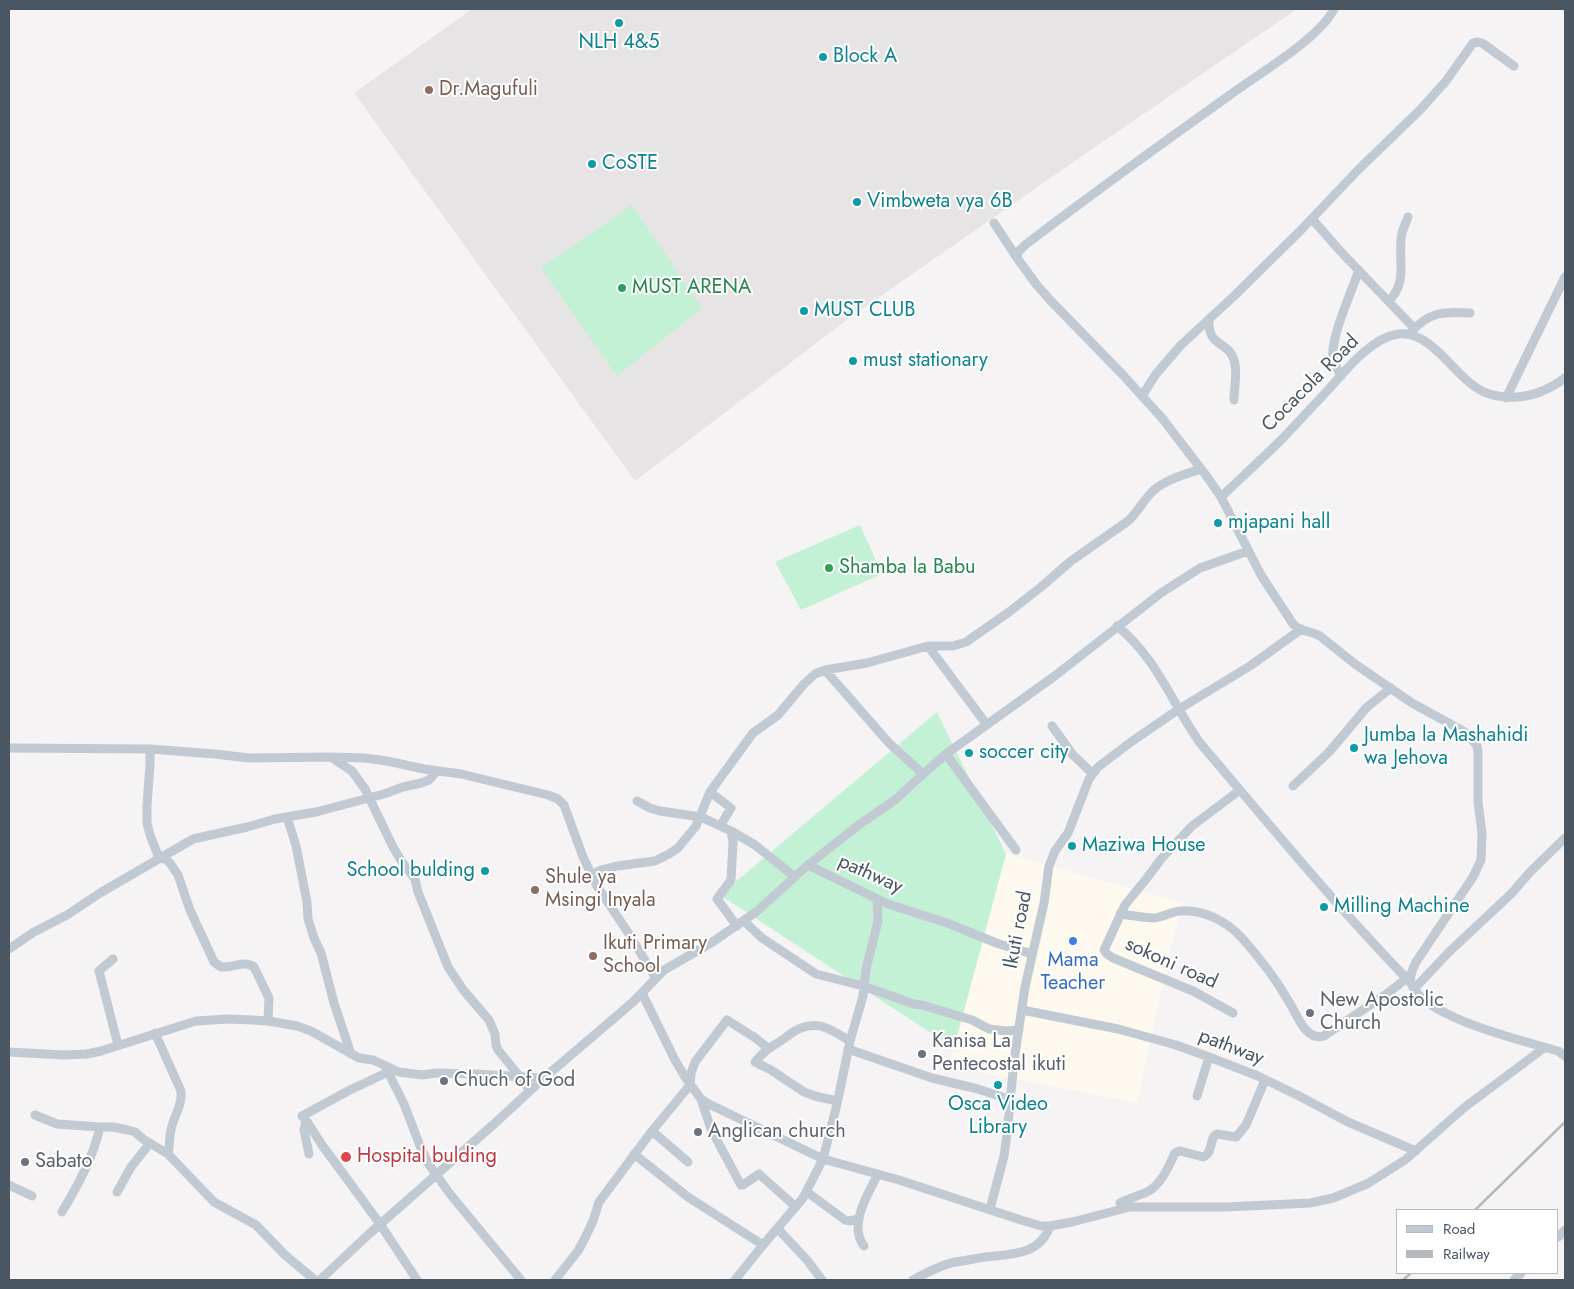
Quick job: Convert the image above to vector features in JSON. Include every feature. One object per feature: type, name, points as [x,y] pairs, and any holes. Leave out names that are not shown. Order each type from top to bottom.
[{"type":"street","points":[[1018,258],[1018,252],[1025,245],[1296,48],[1326,23],[1334,9]]},
{"type":"street","points":[[1142,396],[1167,360],[1312,219],[1359,168],[1433,97],[1460,64],[1473,43],[1482,43],[1514,66]]},
{"type":"street","points":[[1389,301],[1395,295],[1400,284],[1402,272],[1401,238],[1408,217]]},
{"type":"street","points":[[1312,219],[1389,301],[1412,331],[1430,345],[1473,386],[1493,396],[1506,398],[1529,396],[1544,391],[1565,378]]},
{"type":"street","points":[[994,223],[1036,284],[1142,396],[1165,422],[1201,469],[1221,497],[1248,551],[1288,618],[1300,630],[1320,636],[1361,668],[1412,703],[1463,731],[1475,743],[1478,752],[1477,792],[1482,833],[1481,860],[1473,877],[1416,962],[1411,972],[1411,983]]},
{"type":"street","points":[[1341,376],[1333,359],[1333,349],[1336,333],[1359,270]]},
{"type":"street","points":[[1506,398],[1565,277]]},
{"type":"street","points":[[1412,331],[1432,315],[1450,312],[1470,313]]},
{"type":"street","points":[[1209,319],[1211,336],[1230,352],[1234,360],[1234,400]]},
{"type":"street","name":"Cocacola Road","points":[[1221,497],[1284,437],[1364,352],[1386,338],[1412,331]]},
{"type":"street","points":[[591,875],[617,866],[651,862],[662,858],[678,848],[701,817],[710,792],[753,733],[778,715],[812,676],[825,670],[866,663],[928,646],[953,646],[966,642],[1036,592],[1071,561],[1128,521],[1155,489],[1164,483],[1201,469]]},
{"type":"street","points":[[320,1280],[380,1224],[642,993],[655,978],[675,963],[711,943],[741,923],[860,824],[895,800],[946,754],[1056,675],[1161,593],[1201,568],[1248,551]]},
{"type":"street","points":[[1117,626],[1129,636],[1153,664],[1200,743],[1323,888],[1430,1003],[1447,1014],[1465,1022],[1558,1052],[1565,1056]]},
{"type":"street","name":"Ikuti road","points":[[990,1209],[1004,1156],[1022,1010],[1049,866],[1055,851],[1068,833],[1086,784],[1092,773],[1115,753],[1179,709],[1250,666],[1300,630]]},
{"type":"street","points":[[928,646],[987,725]]},
{"type":"street","points":[[825,670],[883,737],[923,774]]},
{"type":"street","points":[[1293,786],[1329,752],[1367,707],[1391,688]]},
{"type":"street","points":[[1052,726],[1072,755],[1092,773]]},
{"type":"street","points":[[9,748],[150,749],[248,758],[365,758],[461,774],[558,798],[564,806],[582,857],[596,886],[629,934],[655,978]]},
{"type":"street","points":[[150,749],[147,823],[154,847],[162,858],[170,863],[178,875],[190,910],[214,962],[222,968],[240,964],[250,964],[254,967],[270,1003],[268,1021]]},
{"type":"street","points":[[946,754],[1016,850]]},
{"type":"street","points":[[330,757],[352,770],[398,856],[415,879],[418,892],[448,967],[464,991],[485,1014],[495,1034],[498,1050],[522,1078],[530,1091]]},
{"type":"street","points":[[9,949],[29,935],[67,915],[100,893],[193,840],[321,810],[426,782],[437,771]]},
{"type":"street","name":"sokoni road","points":[[1233,1013],[1193,990],[1141,970],[1104,951],[1125,905],[1161,858],[1192,826],[1240,790]]},
{"type":"street","points":[[710,792],[731,808],[720,826]]},
{"type":"street","points":[[637,801],[660,811],[701,817],[731,831],[755,845],[795,878]]},
{"type":"street","points":[[287,817],[304,888],[308,919],[321,953],[334,1003],[351,1054]]},
{"type":"street","points":[[731,831],[733,842],[730,880],[717,899],[741,923],[762,938],[816,974],[864,986],[914,1004],[972,1020],[989,1029],[1019,1030]]},
{"type":"street","points":[[1411,983],[1454,947],[1512,893],[1530,872],[1565,838]]},
{"type":"street","name":"pathway","points":[[808,866],[888,904],[1032,954]]},
{"type":"street","points":[[735,1280],[807,1192],[823,1159],[849,1045],[863,996],[869,955],[878,922],[877,899]]},
{"type":"street","name":"sokoni road","points":[[1120,914],[1154,918],[1179,911],[1188,911],[1221,921],[1240,936],[1288,1000],[1306,1030],[1319,1038],[1411,983]]},
{"type":"street","points":[[113,959],[99,971],[118,1045]]},
{"type":"street","points":[[642,993],[675,1060],[701,1099],[711,1129],[741,1185],[759,1174],[796,1207]]},
{"type":"street","name":"pathway","points":[[1022,1010],[1118,1029],[1176,1045],[1265,1080],[1348,1122],[1416,1151]]},
{"type":"street","points":[[9,1052],[78,1054],[101,1051],[196,1022],[228,1019],[268,1021],[288,1024],[311,1031],[358,1058],[374,1060],[387,1069],[399,1072],[544,1078]]},
{"type":"street","points":[[555,1280],[578,1251],[594,1221],[599,1202],[634,1154],[690,1085],[691,1073],[695,1062],[727,1020],[768,1048]]},
{"type":"street","points":[[837,1101],[804,1092],[771,1070],[755,1062],[768,1048],[796,1030],[813,1025],[824,1026],[849,1045],[932,1078],[1010,1100]]},
{"type":"street","points":[[155,1033],[182,1095],[177,1115],[171,1128],[168,1154]]},
{"type":"street","points":[[701,1099],[823,1159],[878,1174],[1041,1226],[1050,1226],[1130,1207],[1226,1207],[1310,1203],[1353,1191],[1386,1173],[1416,1151],[1470,1104],[1544,1048]]},
{"type":"street","points":[[1197,1096],[1209,1057]]},
{"type":"street","points":[[387,1069],[302,1116],[380,1224],[417,1280]]},
{"type":"street","points":[[387,1069],[404,1104],[420,1146],[436,1175],[521,1280]]},
{"type":"street","points":[[1120,1203],[1155,1186],[1167,1169],[1175,1152],[1180,1151],[1203,1157],[1209,1152],[1214,1136],[1217,1134],[1236,1137],[1246,1125],[1265,1080]]},
{"type":"street","points":[[35,1115],[57,1124],[100,1128],[113,1127],[135,1132],[168,1154],[214,1202],[256,1225],[285,1255],[315,1280]]},
{"type":"street","points":[[306,1120],[304,1130],[310,1154]]},
{"type":"street","points":[[62,1212],[79,1184],[100,1128]]},
{"type":"street","points":[[652,1131],[688,1162]]},
{"type":"street","points":[[117,1192],[131,1167],[150,1143]]},
{"type":"street","points":[[634,1154],[688,1196],[763,1245]]},
{"type":"street","points":[[864,1246],[859,1234],[859,1219],[878,1174]]},
{"type":"street","points":[[9,1185],[32,1196]]},
{"type":"street","points":[[807,1192],[845,1220],[859,1219]]},
{"type":"street","points":[[913,1280],[932,1270],[954,1263],[1024,1252],[1043,1240],[1048,1234],[1050,1226]]},
{"type":"street","points":[[778,1229],[807,1260],[822,1280]]},
{"type":"shaded area","points":[[472,9],[1297,9],[852,316],[635,481],[354,93]]},
{"type":"shaded area","points":[[1006,854],[1183,903],[1166,967],[1137,1103],[949,1066]]},
{"type":"green space","name":"MUST ARENA","points":[[632,205],[702,308],[617,376],[541,268]]},
{"type":"green space","name":"Shamba la Babu","points":[[860,525],[882,574],[801,610],[775,562]]},
{"type":"green space","points":[[937,712],[1006,854],[954,1048],[720,895]]},
{"type":"railway","points":[[1476,1209],[1565,1122]]},
{"type":"railway","points":[[1403,1280],[1410,1274]]},
{"type":"place","name":"NLH 4&5","points":[[619,23]]},
{"type":"place","name":"Block A","points":[[823,57]]},
{"type":"place","name":"Dr.Magufuli","points":[[429,90]]},
{"type":"place","name":"CoSTE","points":[[592,164]]},
{"type":"place","name":"Vimbweta vya 6B","points":[[857,202]]},
{"type":"place","name":"MUST ARENA","points":[[622,288]]},
{"type":"place","name":"MUST CLUB","points":[[804,311]]},
{"type":"place","name":"must stationary","points":[[853,361]]},
{"type":"place","name":"mjapani hall","points":[[1218,523]]},
{"type":"place","name":"Shamba la Babu","points":[[829,568]]},
{"type":"place","name":"Jumba la Mashahidi wa Jehova","points":[[1354,748]]},
{"type":"place","name":"soccer city","points":[[969,753]]},
{"type":"place","name":"Maziwa House","points":[[1072,846]]},
{"type":"place","name":"School bulding","points":[[485,871]]},
{"type":"place","name":"Shule ya Msingi Inyala","points":[[535,890]]},
{"type":"place","name":"Milling Machine","points":[[1324,907]]},
{"type":"place","name":"Mama Teacher","points":[[1073,941]]},
{"type":"place","name":"Ikuti Primary School","points":[[593,956]]},
{"type":"place","name":"New Apostolic Church","points":[[1310,1013]]},
{"type":"place","name":"Kanisa La Pentecostal ikuti","points":[[922,1054]]},
{"type":"place","name":"Chuch of God","points":[[444,1081]]},
{"type":"place","name":"Osca Video Library","points":[[998,1085]]},
{"type":"place","name":"Anglican church","points":[[698,1132]]},
{"type":"place","name":"Hospital bulding","points":[[346,1157]]},
{"type":"place","name":"Sabato","points":[[25,1162]]}]
